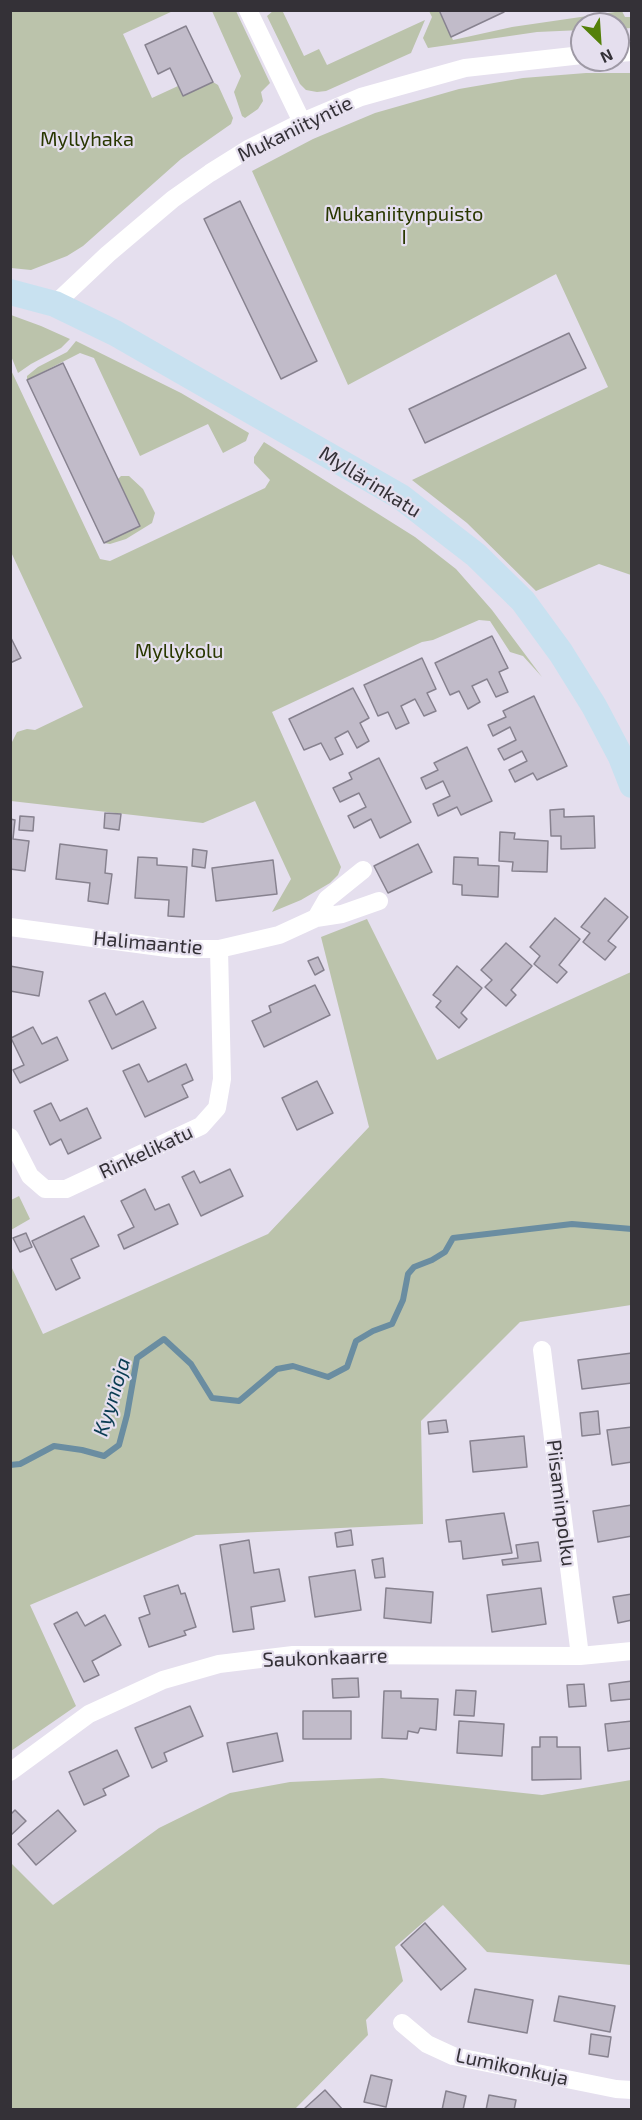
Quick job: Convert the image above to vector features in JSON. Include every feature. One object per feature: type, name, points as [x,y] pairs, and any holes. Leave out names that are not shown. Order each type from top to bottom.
[{"type":"street","points":[[248,10],[302,122]]},
{"type":"street","name":"Mukaniityntie","points":[[55,304],[108,254],[173,199],[250,148],[302,122],[361,97],[465,68],[570,56]]},
{"type":"street","name":"Myllärinkatu","points":[[10,292],[55,304],[115,333],[401,497],[476,555],[523,601],[561,653],[594,706],[621,756],[632,785]]},
{"type":"street","name":"Halimaantie","points":[[316,918],[327,899],[363,870]]},
{"type":"street","name":"Halimaantie","points":[[10,927],[175,949],[219,949],[279,935],[316,918],[342,914],[379,901]]},
{"type":"street","name":"Rinkelikatu","points":[[10,1137],[30,1176],[45,1188],[66,1189],[201,1126],[217,1108],[222,1080],[219,949]]},
{"type":"street","name":"Piisaminpolku","points":[[542,1350],[580,1656]]},
{"type":"street","name":"Saukonkaarre","points":[[10,1772],[89,1714],[163,1680],[219,1664],[293,1655],[580,1656],[632,1651]]},
{"type":"street","name":"Lumikonkuja","points":[[402,2024],[427,2044],[453,2056],[616,2089],[632,2090]]},
{"type":"green space","name":"Myllyhaka","points":[[10,11],[173,11],[123,34],[152,98],[178,86],[183,96],[213,82],[218,85],[233,118],[231,124],[181,159],[83,246],[67,256],[31,270],[11,268]]},
{"type":"green space","points":[[212,11],[236,11],[270,83],[261,92],[263,101],[258,109],[245,118],[242,116],[234,92],[241,76]]},
{"type":"green space","points":[[273,11],[286,11],[283,12],[304,56],[319,49],[327,65],[425,20],[411,53],[326,91],[317,92],[306,90],[300,84],[267,16]]},
{"type":"green space","points":[[429,11],[439,11],[453,40],[512,27],[570,19],[570,31],[537,32],[428,48],[423,38],[432,17]]},
{"type":"green space","name":"Mukaniitynpuisto I","points":[[586,73],[631,73],[631,575],[599,564],[536,591],[467,523],[412,480],[608,387],[556,274],[348,385],[252,171],[313,139],[375,113],[459,89],[523,78]]},
{"type":"green space","points":[[11,315],[70,339],[61,348],[18,373],[11,356]]},
{"type":"green space","points":[[76,341],[181,393],[249,433],[246,441],[223,453],[208,424],[140,456],[94,358],[80,353],[27,380],[27,376],[38,367],[67,352]]},
{"type":"green space","name":"Myllykolu","points":[[10,368],[100,559],[110,561],[265,488],[270,480],[254,463],[254,457],[264,442],[415,537],[456,569],[492,610],[542,677],[523,656],[510,652],[490,621],[479,620],[433,640],[422,642],[272,712],[341,867],[338,875],[330,883],[301,900],[272,912],[291,879],[255,801],[203,823],[11,801],[11,744],[17,732],[27,729],[35,730],[83,707],[11,552]]},
{"type":"green space","points":[[121,476],[129,476],[143,489],[155,513],[152,523],[126,539],[110,544],[104,543],[140,526],[118,479]]},
{"type":"green space","points":[[367,919],[437,1060],[631,972],[631,1305],[520,1322],[421,1421],[423,1524],[196,1535],[30,1605],[76,1706],[11,1751],[11,1266],[43,1334],[268,1234],[369,1127],[321,937]]},
{"type":"green space","points":[[19,1196],[30,1219],[11,1230],[11,1200]]},
{"type":"green space","points":[[382,1778],[542,1795],[631,1780],[631,1965],[487,1952],[443,1905],[395,1947],[403,1981],[366,2020],[368,2035],[295,2109],[11,2109],[11,1863],[53,1905],[159,1828],[230,1793],[290,1782]]},
{"type":"building","points":[[439,10],[503,10],[504,12],[451,37]]},
{"type":"building","points":[[186,26],[213,82],[183,96],[170,68],[158,74],[145,45]]},
{"type":"building","points":[[240,201],[317,361],[281,379],[204,219]]},
{"type":"building","points":[[569,333],[586,368],[425,443],[409,409]]},
{"type":"building","points":[[63,363],[140,526],[104,543],[27,380]]},
{"type":"building","points":[[10,636],[21,658],[10,663]]},
{"type":"building","points":[[492,636],[508,668],[499,672],[508,692],[496,697],[487,679],[472,686],[480,702],[468,709],[459,691],[450,695],[435,663]]},
{"type":"building","points":[[422,658],[436,689],[427,693],[436,711],[424,716],[415,699],[401,706],[409,723],[396,729],[388,712],[378,716],[364,685]]},
{"type":"building","points":[[353,688],[369,718],[360,723],[369,741],[357,748],[348,731],[335,738],[343,754],[330,760],[321,743],[304,750],[289,719]]},
{"type":"building","points":[[534,696],[567,766],[537,780],[533,773],[515,782],[509,770],[527,761],[522,751],[504,760],[498,749],[516,740],[510,727],[493,736],[488,725],[506,717],[503,711]]},
{"type":"building","points":[[467,747],[492,801],[461,815],[457,807],[438,816],[433,804],[450,796],[443,781],[426,789],[421,778],[438,770],[434,763]]},
{"type":"building","points":[[379,758],[411,822],[380,838],[371,819],[354,828],[348,816],[366,807],[359,793],[340,802],[333,788],[352,779],[349,773]]},
{"type":"building","points":[[564,809],[564,817],[594,816],[595,848],[561,849],[561,836],[551,836],[550,810]]},
{"type":"building","points":[[105,813],[121,814],[119,830],[104,828]]},
{"type":"building","points":[[20,816],[34,817],[33,831],[19,830]]},
{"type":"building","points":[[10,819],[15,820],[13,839],[29,841],[25,871],[10,869]]},
{"type":"building","points":[[500,832],[515,833],[514,839],[548,841],[547,872],[512,871],[513,862],[499,861]]},
{"type":"building","points":[[60,844],[107,850],[105,873],[112,874],[108,904],[88,901],[90,883],[56,879]]},
{"type":"building","points":[[418,844],[432,872],[388,893],[374,866]]},
{"type":"building","points":[[193,849],[207,851],[205,868],[192,866]]},
{"type":"building","points":[[138,857],[157,858],[157,865],[187,867],[184,917],[168,916],[169,900],[135,898]]},
{"type":"building","points":[[454,857],[478,858],[478,865],[499,866],[498,897],[462,895],[462,885],[453,884]]},
{"type":"building","points":[[273,860],[277,894],[216,901],[212,868]]},
{"type":"building","points":[[605,898],[628,917],[608,941],[616,947],[605,960],[583,942],[590,933],[581,927]]},
{"type":"building","points":[[555,918],[580,939],[559,965],[567,972],[557,983],[534,964],[540,956],[530,947]]},
{"type":"building","points":[[506,943],[532,966],[511,990],[516,995],[506,1006],[485,987],[492,980],[481,970]]},
{"type":"building","points":[[318,957],[324,970],[315,975],[308,961]]},
{"type":"building","points":[[10,966],[43,972],[39,996],[10,991]]},
{"type":"building","points":[[457,966],[482,988],[461,1013],[467,1019],[459,1028],[436,1007],[441,1001],[433,995]]},
{"type":"building","points":[[315,985],[330,1015],[264,1047],[252,1021],[271,1012],[269,1006]]},
{"type":"building","points":[[105,993],[116,1015],[143,1001],[156,1028],[112,1049],[89,1001]]},
{"type":"building","points":[[33,1027],[42,1044],[57,1037],[68,1060],[20,1083],[13,1070],[24,1065],[11,1038]]},
{"type":"building","points":[[139,1064],[148,1082],[186,1064],[193,1080],[182,1085],[188,1097],[145,1117],[123,1071]]},
{"type":"building","points":[[317,1081],[333,1113],[297,1130],[282,1098]]},
{"type":"building","points":[[51,1103],[60,1121],[87,1108],[101,1138],[68,1154],[61,1139],[50,1145],[34,1111]]},
{"type":"building","points":[[230,1169],[243,1196],[201,1216],[182,1177],[194,1171],[200,1183]]},
{"type":"building","points":[[145,1189],[155,1210],[169,1204],[178,1224],[124,1249],[118,1235],[134,1227],[121,1201]]},
{"type":"building","points":[[84,1216],[99,1246],[71,1259],[80,1278],[56,1290],[32,1241]]},
{"type":"building","points":[[26,1233],[32,1247],[20,1252],[13,1238]]},
{"type":"building","points":[[632,1353],[632,1383],[582,1389],[578,1360]]},
{"type":"building","points":[[598,1411],[600,1434],[582,1436],[580,1413]]},
{"type":"building","points":[[446,1420],[448,1432],[429,1434],[428,1422]]},
{"type":"building","points":[[632,1427],[632,1462],[612,1465],[607,1430]]},
{"type":"building","points":[[524,1436],[527,1467],[473,1472],[470,1441]]},
{"type":"building","points":[[632,1505],[632,1536],[598,1542],[593,1511]]},
{"type":"building","points":[[504,1513],[512,1553],[463,1559],[461,1541],[449,1542],[446,1520]]},
{"type":"building","points":[[351,1530],[353,1545],[337,1547],[335,1533]]},
{"type":"building","points":[[249,1540],[254,1573],[279,1569],[285,1601],[251,1607],[254,1629],[233,1632],[220,1545]]},
{"type":"building","points":[[538,1542],[541,1561],[503,1565],[502,1560],[518,1558],[516,1545]]},
{"type":"building","points":[[383,1558],[385,1577],[375,1578],[372,1560]]},
{"type":"building","points":[[355,1570],[361,1610],[315,1617],[309,1577]]},
{"type":"building","points":[[178,1585],[181,1594],[185,1593],[196,1627],[184,1631],[186,1635],[149,1647],[139,1618],[150,1614],[144,1596]]},
{"type":"building","points":[[386,1588],[433,1592],[431,1623],[384,1618]]},
{"type":"building","points":[[541,1588],[546,1624],[492,1632],[487,1595]]},
{"type":"building","points":[[632,1594],[632,1620],[618,1623],[613,1597]]},
{"type":"building","points":[[77,1612],[85,1626],[105,1615],[121,1645],[92,1661],[99,1675],[84,1682],[54,1624]]},
{"type":"building","points":[[358,1678],[359,1697],[333,1698],[332,1679]]},
{"type":"building","points":[[632,1681],[632,1699],[611,1701],[609,1684]]},
{"type":"building","points":[[584,1684],[586,1706],[569,1707],[567,1685]]},
{"type":"building","points":[[456,1690],[476,1691],[474,1716],[454,1715]]},
{"type":"building","points":[[384,1691],[401,1691],[401,1698],[438,1699],[436,1730],[420,1728],[418,1733],[408,1731],[407,1739],[382,1738]]},
{"type":"building","points":[[190,1706],[203,1736],[164,1753],[167,1761],[152,1768],[135,1728]]},
{"type":"building","points":[[303,1711],[351,1711],[351,1739],[303,1739]]},
{"type":"building","points":[[459,1721],[504,1724],[502,1756],[457,1753]]},
{"type":"building","points":[[632,1721],[632,1748],[608,1751],[605,1724]]},
{"type":"building","points":[[277,1733],[283,1761],[233,1772],[227,1743]]},
{"type":"building","points":[[540,1737],[557,1737],[557,1747],[580,1747],[581,1779],[532,1780],[532,1747],[540,1747]]},
{"type":"building","points":[[117,1750],[129,1776],[103,1789],[106,1795],[84,1805],[69,1772]]},
{"type":"building","points":[[15,1810],[26,1821],[10,1836],[10,1815]]},
{"type":"building","points":[[58,1810],[76,1831],[36,1865],[18,1844]]},
{"type":"building","points":[[425,1923],[466,1969],[441,1990],[401,1945]]},
{"type":"building","points":[[475,1989],[533,2000],[527,2033],[468,2022]]},
{"type":"building","points":[[559,1996],[615,2006],[610,2032],[554,2021]]},
{"type":"building","points":[[591,2034],[611,2037],[608,2057],[589,2054]]},
{"type":"building","points":[[371,2075],[392,2080],[386,2107],[364,2102]]},
{"type":"building","points":[[325,2090],[343,2110],[304,2109]]},
{"type":"building","points":[[446,2091],[466,2096],[463,2110],[442,2110]]},
{"type":"building","points":[[489,2095],[516,2100],[514,2110],[486,2110]]},
{"type":"waterway","name":"Kyynioja","points":[[10,1465],[20,1464],[54,1446],[104,1456],[119,1445],[137,1358],[164,1339],[191,1364],[212,1398],[239,1401],[277,1369],[293,1366],[328,1377],[347,1367],[356,1341],[392,1324],[403,1300],[408,1274],[414,1267],[445,1252],[453,1238],[572,1224],[632,1229]]}]
